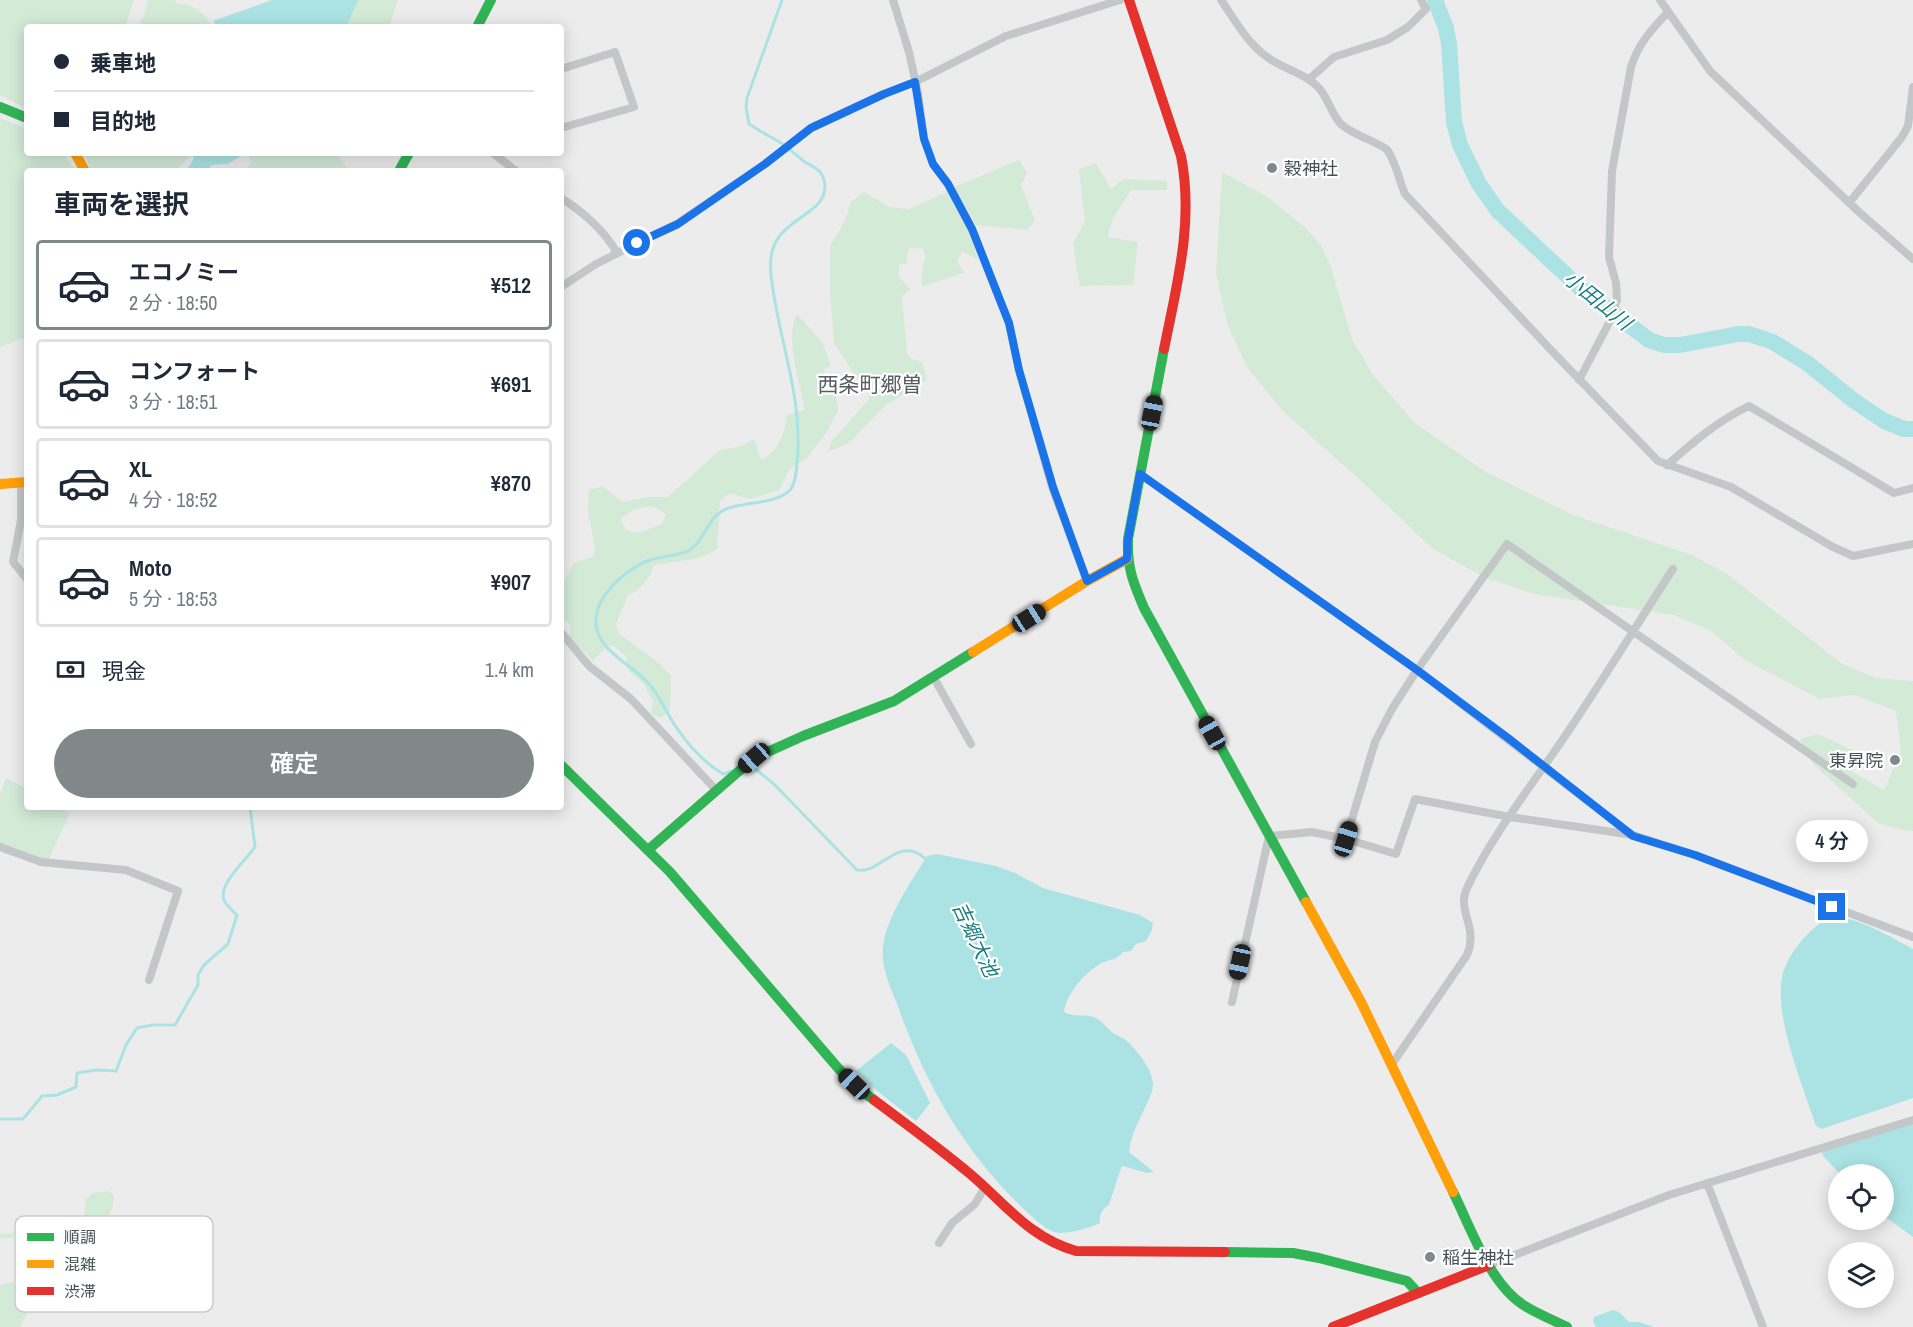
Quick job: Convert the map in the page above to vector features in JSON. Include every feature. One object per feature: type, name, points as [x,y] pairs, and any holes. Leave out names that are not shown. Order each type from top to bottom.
[{"type":"street","points":[[479,24],[491,0]]},
{"type":"street","points":[[893,0],[909,52],[924,139],[933,164],[948,184],[972,229],[1009,323],[1019,370],[1053,487],[1087,581]]},
{"type":"street","points":[[564,285],[596,264],[678,224],[811,128],[915,82],[1006,36],[1120,0]]},
{"type":"street","points":[[1129,0],[1181,156],[1186,178],[1188,218],[1182,262],[1128,539],[1127,559],[1131,576],[1144,608],[1361,1002],[1489,1265],[1507,1292],[1524,1306],[1567,1327]]},
{"type":"street","points":[[1221,0],[1254,47],[1268,58],[1320,88],[1340,123],[1366,140],[1386,148],[1405,194],[1658,461],[1731,486],[1833,547],[1853,556],[1913,544]]},
{"type":"street","points":[[1309,80],[1334,57],[1387,40],[1408,27],[1426,9],[1421,0]]},
{"type":"street","points":[[1660,0],[1710,71],[1849,203],[1913,259]]},
{"type":"street","points":[[1579,380],[1609,323],[1617,300],[1616,283],[1609,256],[1612,171],[1631,68],[1635,54],[1645,36],[1668,12]]},
{"type":"street","points":[[564,68],[615,52],[634,107],[564,127]]},
{"type":"street","points":[[1849,203],[1902,137],[1908,126],[1913,87]]},
{"type":"street","points":[[0,107],[24,117]]},
{"type":"street","points":[[497,156],[512,168]]},
{"type":"street","points":[[564,200],[609,239],[617,253]]},
{"type":"street","points":[[1667,465],[1691,444],[1738,411],[1749,406],[1894,493],[1913,488]]},
{"type":"street","points":[[1140,474],[1417,670],[1545,766],[1633,836]]},
{"type":"street","points":[[0,483],[24,482],[21,520],[13,562],[24,575]]},
{"type":"street","points":[[1346,839],[1376,742],[1392,709],[1507,544],[1853,784]]},
{"type":"street","points":[[648,850],[754,758],[803,736],[894,701],[1087,581],[1127,559]]},
{"type":"street","points":[[1392,1064],[1467,955],[1472,933],[1464,904],[1465,891],[1485,855],[1634,633],[1673,569]]},
{"type":"street","points":[[564,636],[589,666],[631,699],[716,790]]},
{"type":"street","points":[[934,678],[971,744]]},
{"type":"street","points":[[564,768],[604,810],[648,850],[697,902],[854,1084],[985,1186],[1032,1233],[1060,1247],[1076,1251],[1293,1253],[1407,1281],[1418,1293]]},
{"type":"street","points":[[1269,836],[1312,832],[1346,839],[1396,854],[1415,799],[1510,817],[1633,836],[1695,855],[1913,938]]},
{"type":"street","points":[[1232,1002],[1269,836]]},
{"type":"street","points":[[0,846],[41,862],[126,870],[178,891],[149,980]]},
{"type":"street","points":[[1333,1327],[1669,1195],[1913,1120]]},
{"type":"street","points":[[1707,1183],[1763,1327]]},
{"type":"street","points":[[939,1243],[952,1222],[975,1204],[985,1186]]},
{"type":"green space","points":[[0,0],[134,0],[126,24],[24,24],[24,107],[0,95]]},
{"type":"green space","points":[[148,0],[175,0],[176,3],[194,7],[211,24],[140,24]]},
{"type":"green space","points":[[357,0],[398,0],[390,24],[347,24]]},
{"type":"green space","points":[[0,118],[24,128],[24,156],[65,156],[74,168],[24,168],[24,338],[0,347]]},
{"type":"green space","points":[[84,156],[189,156],[179,168],[90,168]]},
{"type":"green space","points":[[250,156],[339,156],[347,168],[247,168],[251,163]]},
{"type":"green space","points":[[1019,160],[1027,173],[1021,185],[1035,220],[1027,230],[976,225],[954,187]]},
{"type":"green space","points":[[1096,163],[1111,189],[1123,179],[1167,181],[1167,190],[1131,190],[1112,220],[1108,237],[1138,242],[1133,285],[1080,286],[1073,244],[1085,221],[1079,169]]},
{"type":"green space","points":[[1222,172],[1269,198],[1307,229],[1322,247],[1331,267],[1352,339],[1373,375],[1416,424],[1486,472],[1573,515],[1692,555],[1727,574],[1841,663],[1876,678],[1913,681],[1913,831],[1878,823],[1814,765],[1800,739],[1818,734],[1858,753],[1851,771],[1884,790],[1901,750],[1896,711],[1855,695],[1820,699],[1745,660],[1711,631],[1674,615],[1534,594],[1484,577],[1433,549],[1283,411],[1247,367],[1228,326],[1216,274]]},
{"type":"green space","points":[[864,192],[889,207],[909,209],[947,192],[969,232],[978,260],[962,251],[957,261],[964,273],[922,286],[922,268],[926,256],[922,248],[908,249],[907,264],[900,264],[898,276],[911,290],[902,296],[907,355],[922,362],[927,380],[886,405],[849,443],[828,452],[831,442],[869,399],[870,384],[856,377],[834,343],[830,293],[830,246],[845,221],[851,202]]},
{"type":"green space","points":[[797,314],[822,342],[831,366],[825,368],[821,380],[826,388],[836,395],[838,411],[826,433],[807,458],[790,469],[779,490],[750,499],[730,493],[720,501],[717,549],[700,558],[654,565],[650,576],[637,591],[628,595],[616,624],[619,634],[659,663],[671,676],[670,710],[662,718],[651,714],[653,700],[643,683],[629,671],[625,655],[612,645],[603,650],[593,661],[570,638],[570,625],[564,619],[564,582],[575,562],[593,557],[595,549],[588,510],[589,490],[603,486],[622,502],[649,497],[668,497],[720,450],[742,446],[754,439],[761,460],[767,456],[780,441],[787,415],[805,410],[792,348]],"holes":[[[652,506],[666,514],[662,524],[639,533],[627,531],[620,519],[635,509]]]},
{"type":"green space","points":[[6,778],[24,787],[24,810],[64,810],[70,813],[48,861],[0,844],[1,792]]},
{"type":"green space","points":[[109,1191],[114,1196],[107,1216],[85,1216],[85,1199],[93,1193]]},
{"type":"green space","points":[[15,1232],[15,1236],[0,1238],[0,1233]]},
{"type":"green space","points":[[15,1281],[15,1312],[28,1312],[20,1327],[0,1327],[0,1285]]},
{"type":"water","points":[[272,0],[358,0],[347,24],[215,24],[213,21]]},
{"type":"water","points":[[193,156],[241,156],[228,164],[211,165],[210,168],[187,168]]},
{"type":"water","name":"吉郷大池","points":[[937,854],[996,866],[1043,888],[1140,915],[1153,923],[1146,941],[1136,944],[1131,951],[1123,952],[1116,958],[1102,963],[1083,977],[1069,998],[1064,1012],[1096,1018],[1100,1021],[1133,1048],[1146,1065],[1152,1078],[1152,1091],[1132,1136],[1129,1152],[1154,1172],[1147,1173],[1123,1166],[1109,1205],[1104,1208],[1100,1223],[1096,1225],[1064,1233],[1051,1231],[1005,1190],[967,1144],[951,1119],[911,1040],[886,973],[883,947],[891,920],[905,892],[927,856]]},
{"type":"water","points":[[1830,916],[1863,924],[1913,949],[1913,1098],[1822,1129],[1816,1126],[1787,1038],[1783,1020],[1781,986],[1786,965],[1797,946],[1813,929]]},
{"type":"water","points":[[891,1043],[906,1055],[930,1103],[916,1121],[876,1090],[857,1070]]},
{"type":"water","points":[[1913,1120],[1913,1237],[1894,1223],[1894,1164],[1831,1164],[1823,1156],[1822,1151]]},
{"type":"water","points":[[1613,1310],[1619,1312],[1629,1322],[1639,1322],[1654,1327],[1596,1327],[1593,1322],[1594,1317]]},
{"type":"waterway","points":[[732,771],[723,774],[692,748],[673,723],[650,685],[605,645],[598,632],[596,620],[599,607],[613,585],[635,567],[647,561],[690,550],[700,540],[715,517],[726,509],[777,498],[790,490],[795,481],[797,415],[774,299],[771,255],[777,240],[785,229],[816,206],[823,197],[825,184],[822,174],[817,169],[780,142],[749,124],[746,107],[747,98],[782,0]]},
{"type":"waterway","name":"小田山川","points":[[1435,0],[1446,28],[1449,44],[1454,122],[1460,145],[1479,184],[1498,211],[1580,288],[1649,340],[1664,345],[1680,345],[1738,334],[1749,334],[1773,342],[1807,363],[1853,400],[1884,421],[1904,429],[1913,429]]},
{"type":"waterway","points":[[749,764],[774,784],[857,870],[872,868],[900,852],[917,853],[927,860]]},
{"type":"waterway","points":[[0,1119],[23,1119],[42,1096],[57,1095],[76,1087],[77,1073],[96,1070],[116,1071],[126,1045],[137,1028],[152,1025],[175,1025],[198,985],[198,975],[204,965],[228,944],[237,915],[225,902],[223,894],[234,872],[255,847],[250,810]]},
{"type":"traffic: fast","points":[[479,24],[491,0]]},
{"type":"traffic: fast","points":[[0,107],[24,117]]},
{"type":"traffic: fast","points":[[401,168],[407,156]]},
{"type":"traffic: fast","points":[[1164,349],[1128,539],[1132,575],[1144,608],[1306,902]]},
{"type":"traffic: fast","points":[[648,850],[754,758],[803,736],[894,701],[973,652]]},
{"type":"traffic: fast","points":[[564,768],[670,872],[838,1068],[854,1085],[874,1100]]},
{"type":"traffic: fast","points":[[1453,1192],[1483,1255],[1502,1284],[1525,1306],[1567,1327]]},
{"type":"traffic: fast","points":[[1225,1252],[1293,1253],[1319,1258],[1407,1281],[1418,1293]]},
{"type":"traffic: slow","points":[[77,156],[83,168]]},
{"type":"traffic: slow","points":[[0,484],[24,482]]},
{"type":"traffic: slow","points":[[973,652],[1087,581],[1127,559]]},
{"type":"traffic: slow","points":[[1306,902],[1361,1002],[1453,1192]]},
{"type":"traffic: jam","points":[[1129,0],[1181,156],[1185,181],[1185,229],[1179,277],[1164,349]]},
{"type":"traffic: jam","points":[[874,1100],[958,1164],[1018,1218],[1059,1245],[1076,1251],[1225,1252]]},
{"type":"traffic: jam","points":[[1333,1327],[1489,1265]]},
{"type":"place","name":"穀神社","points":[[1272,168]]},
{"type":"place","name":"東昇院","points":[[1895,760]]},
{"type":"place","name":"稲生神社","points":[[1430,1257]]},
{"type":"district","name":"西条町郷曽","points":[[870,384]]},
{"type":"route","points":[[637,243],[678,224],[765,164],[811,128],[915,82],[924,139],[933,164],[958,200],[972,229],[1009,323],[1019,370],[1053,487],[1087,581],[1127,559],[1128,539],[1140,474],[1417,670],[1633,836],[1695,855],[1832,907]]}]
